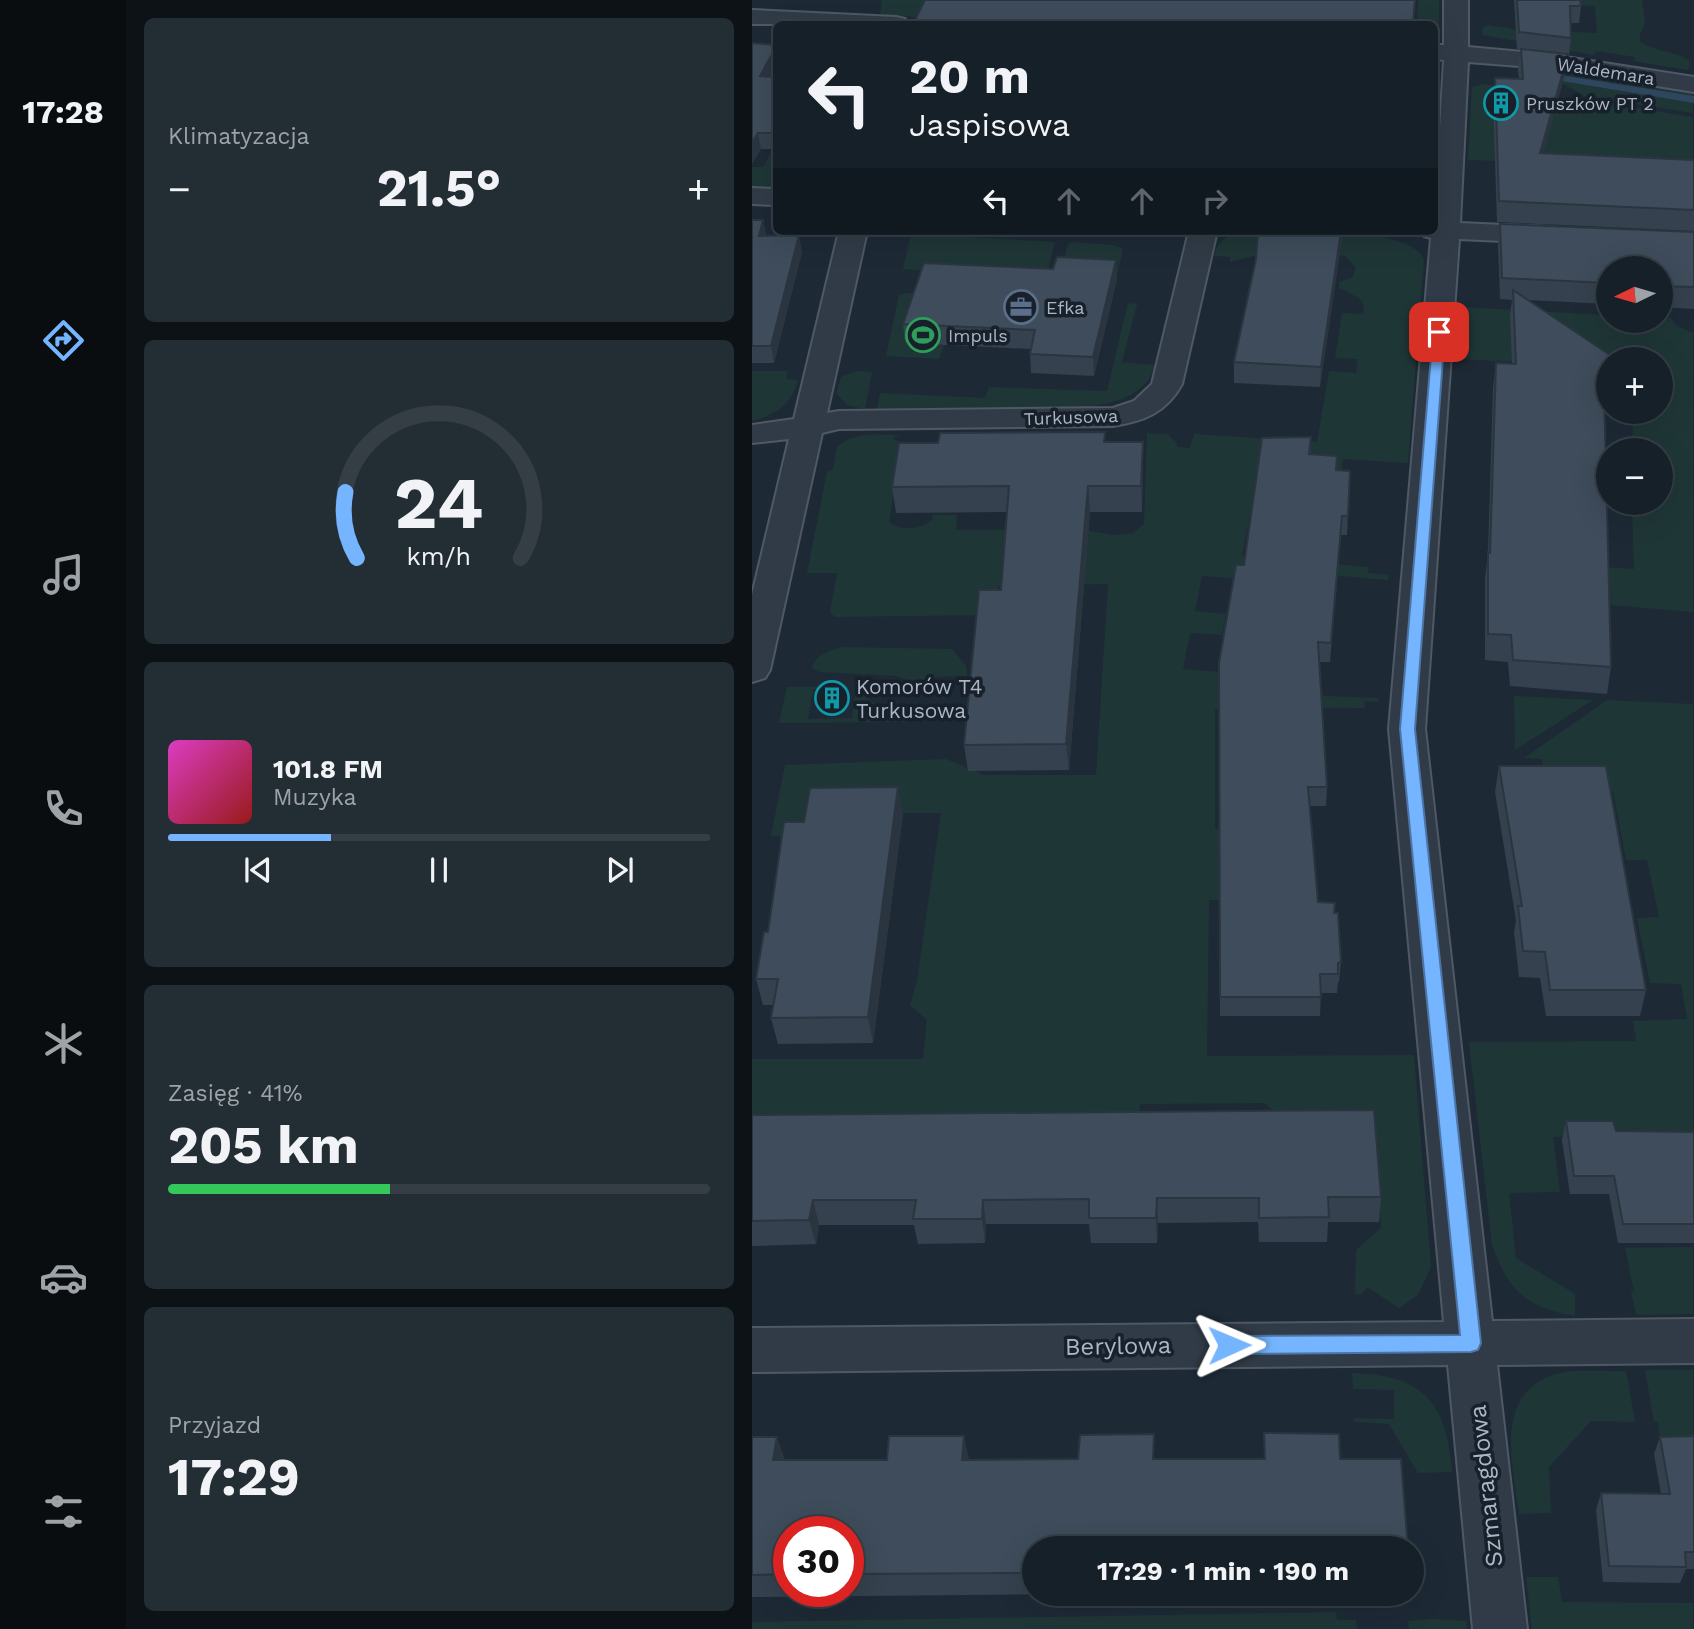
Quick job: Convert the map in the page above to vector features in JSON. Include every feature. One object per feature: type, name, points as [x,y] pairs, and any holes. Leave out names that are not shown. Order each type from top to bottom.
[{"type":"street","points":[[815,0],[828,21]]},
{"type":"street","name":"Szmaragdowa","points":[[1456,0],[1445,53],[1440,230],[1407,729],[1500,1629]]},
{"type":"street","points":[[752,17],[803,21]]},
{"type":"street","name":"Waldemara","points":[[1445,53],[1546,61],[1694,85]]},
{"type":"street","points":[[752,196],[773,197]]},
{"type":"street","points":[[1440,230],[1572,236]]},
{"type":"street","points":[[752,670],[852,235]]},
{"type":"street","name":"Turkusowa","points":[[752,434],[850,420],[1112,417],[1146,408],[1158,400],[1167,384],[1202,235]]},
{"type":"street","name":"Berylowa","points":[[752,1350],[1694,1341]]},
{"type":"green space","points":[[882,0],[942,0],[931,18],[880,15]]},
{"type":"green space","points":[[1418,0],[1439,0],[1438,34],[1438,21],[1409,21],[1417,19]]},
{"type":"green space","points":[[1555,0],[1642,0],[1645,23],[1640,41],[1689,60],[1688,70],[1633,61],[1635,57],[1597,51],[1594,55],[1483,35],[1482,29],[1488,25],[1521,30],[1597,33],[1595,6],[1556,4]]},
{"type":"green space","points":[[1540,67],[1693,92],[1693,113],[1584,96],[1539,70]]},
{"type":"green space","points":[[1484,84],[1536,92],[1534,102],[1562,105],[1563,97],[1693,117],[1693,178],[1623,165],[1468,160],[1472,87]]},
{"type":"green space","points":[[773,153],[773,187],[752,186],[752,167],[763,167]]},
{"type":"green space","points":[[911,235],[1055,242],[1041,296],[934,271],[903,269]]},
{"type":"green space","points":[[1232,235],[1371,235],[1415,249],[1424,260],[1408,463],[1343,459],[1340,475],[1259,469],[1242,556],[1369,567],[1368,573],[1389,575],[1388,580],[1318,574],[1233,582],[1233,578],[1202,576],[1195,611],[1226,614],[1222,635],[1190,633],[1183,669],[1312,679],[1318,693],[1325,696],[1379,698],[1378,702],[1364,701],[1365,708],[1215,709],[1215,829],[1260,829],[1314,900],[1209,900],[1207,1056],[1414,1055],[1431,1267],[1418,1295],[1399,1308],[1367,1287],[1362,1294],[1355,1294],[1356,1250],[1381,1228],[1372,1116],[1282,1117],[1264,1103],[1140,1104],[1138,1118],[752,1136],[752,1059],[923,1059],[927,1020],[910,1005],[917,981],[941,813],[811,813],[807,835],[771,836],[785,765],[946,759],[984,775],[1096,775],[1108,584],[998,586],[994,613],[987,615],[835,617],[830,612],[837,573],[807,573],[827,472],[833,469],[837,447],[859,436],[900,435],[892,438],[902,443],[889,522],[899,527],[922,526],[932,520],[933,515],[957,515],[956,530],[1078,529],[1113,535],[1133,533],[1144,524],[1147,433],[1167,434],[1177,443],[1177,447],[1190,448],[1194,434],[1317,442],[1329,371],[1356,373],[1358,359],[1335,358],[1342,313],[1363,314],[1364,305],[1359,298],[1339,288],[1339,282],[1353,277],[1356,268],[1346,257],[1340,255],[1273,251],[1230,262],[1230,257],[1214,256],[1224,239]]},
{"type":"green space","points":[[1068,244],[1114,245],[1123,249],[1117,276],[1061,271]]},
{"type":"green space","points":[[922,294],[904,343],[944,345],[939,359],[886,356],[899,295]]},
{"type":"green space","points":[[1128,303],[1137,304],[1122,362],[1155,365],[1142,387],[1120,400],[1067,408],[877,410],[880,393],[985,398],[989,387],[1107,391]]},
{"type":"green space","points":[[1459,307],[1596,314],[1596,333],[1673,333],[1673,321],[1677,326],[1693,333],[1693,612],[1526,598],[1527,562],[1634,569],[1632,515],[1673,515],[1673,438],[1633,438],[1632,424],[1673,424],[1673,347],[1596,347],[1596,360],[1520,362],[1456,359]]},
{"type":"green space","points":[[752,371],[788,371],[786,379],[798,380],[792,396],[782,407],[752,421]]},
{"type":"green space","points":[[856,371],[872,372],[865,409],[847,405],[836,393],[841,377]]},
{"type":"green space","points":[[842,647],[952,649],[966,666],[967,676],[934,677],[932,690],[896,676],[820,672],[812,668],[820,656]]},
{"type":"green space","points":[[787,687],[851,687],[813,689],[808,719],[852,718],[856,689],[884,711],[908,722],[779,723]]},
{"type":"green space","points":[[1514,696],[1593,700],[1515,750]]},
{"type":"green space","points":[[1607,700],[1693,704],[1693,1132],[1680,1140],[1614,1134],[1553,1137],[1560,1192],[1509,1193],[1516,1258],[1575,1294],[1575,1316],[1532,1302],[1513,1285],[1498,1261],[1492,1245],[1469,1042],[1636,1041],[1633,1021],[1687,1019],[1681,984],[1650,983],[1637,918],[1659,917],[1647,860],[1626,860],[1613,791],[1544,790],[1542,759],[1524,758]]},
{"type":"green space","points":[[1693,1247],[1693,1314],[1636,1315],[1625,1248]]},
{"type":"green space","points":[[1645,1370],[1693,1370],[1693,1449],[1662,1450]]},
{"type":"green space","points":[[1626,1371],[1635,1422],[1591,1421],[1549,1467],[1551,1513],[1519,1514],[1513,1475],[1511,1433],[1522,1397],[1536,1384],[1564,1372]]},
{"type":"green space","points":[[1352,1373],[1397,1379],[1427,1397],[1437,1410],[1444,1427],[1452,1472],[1418,1473],[1389,1424],[1354,1422],[1354,1418],[1394,1419],[1394,1390],[1353,1389]]},
{"type":"green space","points":[[1526,1577],[1558,1577],[1562,1602],[1693,1603],[1693,1629],[1532,1629]]},
{"type":"green space","points":[[1336,1612],[1337,1620],[1356,1620],[1357,1629],[752,1629],[752,1622]]},
{"type":"green space","points":[[1408,1621],[1466,1621],[1467,1629],[1409,1629]]},
{"type":"building","points":[[925,0],[1415,0],[1413,21],[914,21]]},
{"type":"building","points":[[1517,0],[1580,0],[1581,6],[1570,6],[1571,38],[1519,32]]},
{"type":"building","points":[[752,43],[773,45],[773,52],[760,76],[773,77],[773,129],[771,133],[758,133],[752,143]]},
{"type":"building","points":[[1521,49],[1568,54],[1540,153],[1694,160],[1694,210],[1499,201],[1495,78],[1523,79]]},
{"type":"building","points":[[752,220],[763,220],[759,236],[799,235],[771,346],[752,346]]},
{"type":"building","points":[[1500,224],[1694,232],[1694,287],[1673,286],[1673,256],[1596,256],[1596,282],[1502,278]]},
{"type":"building","points":[[1258,235],[1340,235],[1321,367],[1234,362],[1256,259]]},
{"type":"building","points":[[1057,257],[1116,260],[1093,357],[1030,354],[1035,330],[903,324],[924,263],[1053,269]]},
{"type":"building","points":[[1513,290],[1598,347],[1596,424],[1605,424],[1605,438],[1596,438],[1596,515],[1607,515],[1611,667],[1513,660],[1511,635],[1488,634],[1488,552],[1490,553],[1496,363],[1516,364]]},
{"type":"building","points":[[1105,432],[1104,442],[1143,442],[1141,486],[1088,486],[1066,744],[964,745],[979,590],[1001,590],[1009,486],[892,487],[899,443],[938,443],[940,433]]},
{"type":"building","points":[[1311,437],[1309,454],[1337,456],[1336,470],[1350,471],[1348,516],[1342,516],[1331,643],[1318,642],[1327,787],[1308,787],[1318,902],[1335,903],[1341,962],[1338,963],[1338,974],[1320,974],[1321,997],[1220,997],[1219,663],[1236,565],[1244,565],[1262,438]]},
{"type":"building","points":[[1499,766],[1606,766],[1646,990],[1550,990],[1545,952],[1523,951],[1518,906],[1522,906]]},
{"type":"building","points":[[898,787],[868,1017],[771,1018],[778,979],[756,979],[764,932],[768,932],[784,822],[804,822],[810,788]]},
{"type":"building","points":[[1374,1110],[1381,1197],[1328,1197],[1329,1217],[1259,1218],[1259,1198],[1157,1198],[1156,1218],[1089,1218],[1089,1199],[983,1200],[982,1219],[913,1219],[916,1200],[813,1200],[809,1220],[752,1221],[752,1115]]},
{"type":"building","points":[[1566,1121],[1613,1121],[1616,1131],[1694,1132],[1694,1224],[1623,1224],[1614,1176],[1574,1176]]},
{"type":"building","points":[[1264,1433],[1339,1434],[1340,1459],[1401,1459],[1407,1536],[1022,1536],[1022,1573],[864,1574],[864,1516],[773,1516],[773,1574],[752,1575],[752,1437],[777,1437],[773,1460],[887,1460],[889,1436],[964,1436],[962,1460],[1078,1459],[1080,1435],[1154,1434],[1153,1459],[1265,1459]]},
{"type":"building","points":[[1694,1436],[1694,1552],[1685,1552],[1686,1567],[1609,1566],[1601,1493],[1670,1494],[1660,1437]]},
{"type":"waterway","points":[[1566,79],[1694,100]]},
{"type":"place","name":"Pruszków PT 2","points":[[1501,103]]},
{"type":"place","name":"Efka","points":[[1021,307]]},
{"type":"place","name":"Impuls","points":[[923,335]]},
{"type":"place","name":"Komorów T4 Turkusowa","points":[[832,698]]},
{"type":"route","points":[[1229,1345],[1471,1343],[1407,729],[1439,332]]}]
